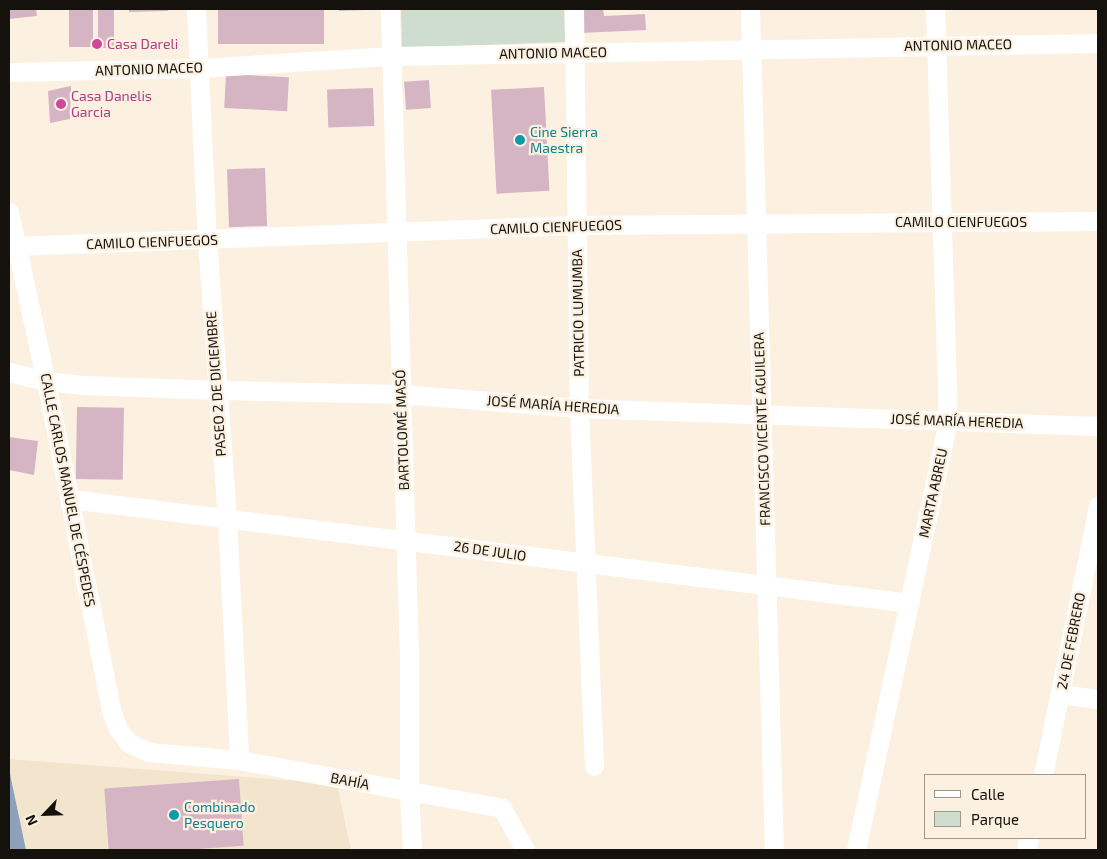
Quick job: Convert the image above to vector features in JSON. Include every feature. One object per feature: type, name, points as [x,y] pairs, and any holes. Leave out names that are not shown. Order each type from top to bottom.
[{"type":"street","name":"PASEO 2 DE DICIEMBRE","points":[[196,9],[206,240],[227,519],[239,760]]},
{"type":"street","name":"BARTOLOMÉ MASÓ","points":[[390,9],[409,657],[409,792],[412,850]]},
{"type":"street","name":"PATRICIO LUMUMBA","points":[[574,9],[579,408],[594,766]]},
{"type":"street","name":"FRANCISCO VICENTE AGUILERA","points":[[750,9],[774,850]]},
{"type":"street","name":"MARTA ABREU","points":[[856,850],[948,421],[935,9]]},
{"type":"street","name":"ANTONIO MACEO","points":[[9,72],[199,68],[392,56],[1098,43]]},
{"type":"street","name":"CALLE CARLOS MANUEL DE CÉSPEDES","points":[[9,212],[46,381],[112,713],[118,729],[129,743],[150,752]]},
{"type":"street","name":"CAMILO CIENFUEGOS","points":[[15,246],[577,225],[1098,221]]},
{"type":"street","name":"JOSÉ MARÍA HEREDIA","points":[[9,372],[46,381],[84,385],[400,394],[579,408],[1098,426]]},
{"type":"street","name":"26 DE JULIO","points":[[70,499],[585,564],[910,602]]},
{"type":"street","name":"24 DE FEBRERO","points":[[1043,774],[1098,506]]},
{"type":"street","points":[[1061,694],[1098,700]]},
{"type":"street","name":"BAHÍA","points":[[150,752],[239,760],[502,808],[525,850]]},
{"type":"shaded area","points":[[9,759],[337,784],[351,850],[26,850],[9,769]]},
{"type":"green space","points":[[401,9],[564,9],[565,42],[402,48]]},
{"type":"water","points":[[9,769],[26,850],[9,850]]},
{"type":"building","points":[[9,9],[36,9],[37,16],[9,19]]},
{"type":"building","points":[[69,9],[93,9],[93,47],[69,47]]},
{"type":"building","points":[[98,9],[114,9],[114,48],[98,48]]},
{"type":"building","points":[[129,9],[168,9],[168,11],[129,12]]},
{"type":"building","points":[[218,9],[324,9],[324,44],[218,44]]},
{"type":"building","points":[[339,9],[366,9],[366,10],[339,11]]},
{"type":"building","points":[[580,9],[603,9],[604,16],[645,14],[646,30],[581,33]]},
{"type":"building","points":[[226,74],[289,77],[287,111],[224,108]]},
{"type":"building","points":[[429,80],[431,108],[406,110],[404,82]]},
{"type":"building","points":[[71,86],[70,119],[50,123],[48,91]]},
{"type":"building","name":"Cine Sierra Maestra","points":[[544,87],[549,191],[497,194],[491,90]]},
{"type":"building","points":[[373,88],[374,126],[328,128],[327,90]]},
{"type":"building","points":[[265,168],[267,226],[229,227],[227,169]]},
{"type":"building","points":[[77,407],[124,408],[123,480],[76,479]]},
{"type":"building","points":[[9,437],[38,441],[34,475],[9,470]]},
{"type":"building","name":"Combinado Pesquero","points":[[239,779],[244,846],[184,850],[109,850],[104,788]]},
{"type":"place","name":"Casa Dareli","points":[[97,44]]},
{"type":"place","name":"Casa Danelis Garcia","points":[[61,104]]},
{"type":"place","name":"Cine Sierra Maestra","points":[[520,140]]},
{"type":"place","name":"Combinado Pesquero","points":[[174,815]]}]
